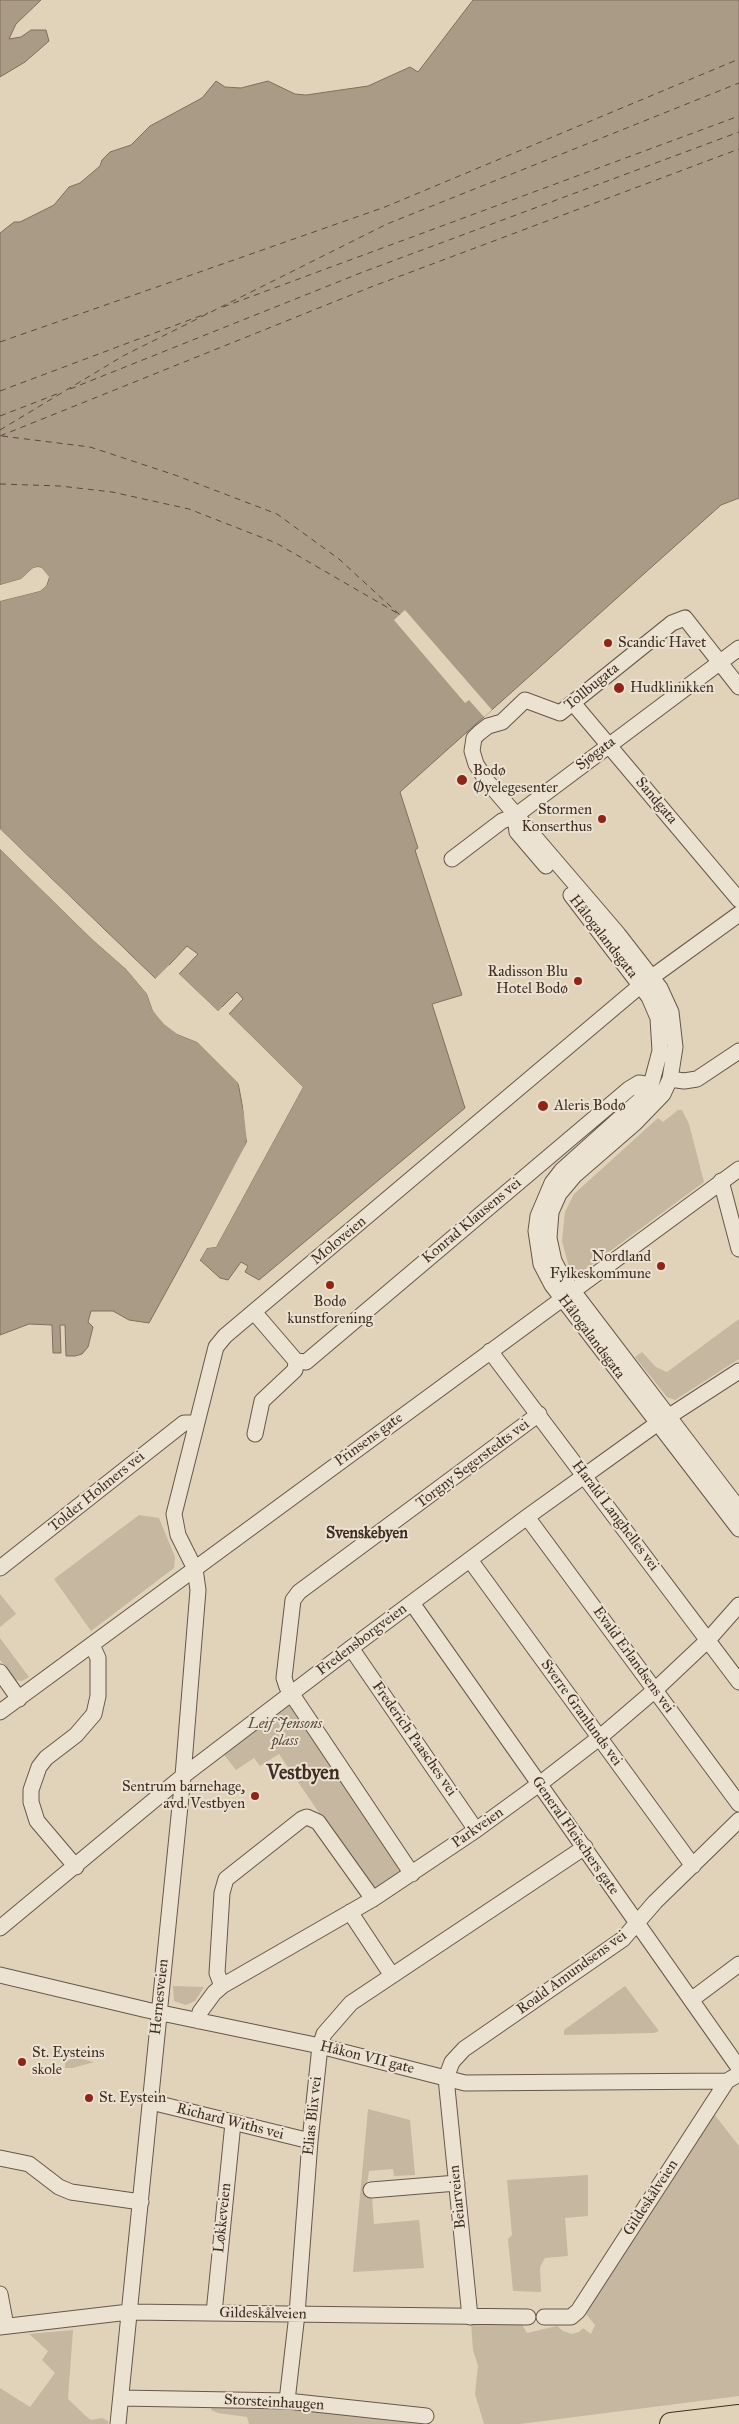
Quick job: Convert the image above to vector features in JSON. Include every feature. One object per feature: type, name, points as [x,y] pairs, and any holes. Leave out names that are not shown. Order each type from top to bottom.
[{"type":"highway","points":[[671,2424],[739,2416]]},
{"type":"street","name":"Tollbugata","points":[[479,771],[473,757],[473,743],[479,733],[488,726],[502,722],[525,700],[560,713],[672,623],[685,618],[720,661]]},
{"type":"street","name":"Sjøgata","points":[[452,859],[502,821],[515,816],[608,744],[739,648]]},
{"type":"street","points":[[720,661],[739,687]]},
{"type":"street","name":"Sandgata","points":[[572,703],[739,900]]},
{"type":"street","name":"Hålogalandsgata","points":[[479,771],[515,816],[518,832],[576,902],[646,981],[666,998],[674,1026],[675,1047],[670,1079],[663,1094],[653,1106],[575,1175],[555,1201],[549,1226],[551,1253],[567,1294]]},
{"type":"street","name":"Moloveien","points":[[195,1569],[178,1535],[174,1514],[195,1423],[216,1347],[225,1336],[646,981],[739,914]]},
{"type":"street","name":"Hålogalandsgata","points":[[646,981],[660,1030],[660,1051],[651,1085],[628,1112],[562,1170],[552,1182],[542,1204],[536,1231],[538,1248],[542,1264],[550,1282],[567,1294],[663,1420],[739,1529]]},
{"type":"street","points":[[670,1079],[684,1081],[696,1079],[739,1051]]},
{"type":"street","name":"Konrad Klausens vei","points":[[296,1361],[306,1362],[311,1359],[636,1084],[651,1085]]},
{"type":"street","name":"Prinsens gate","points":[[0,1712],[739,1169]]},
{"type":"street","points":[[721,1181],[739,1248]]},
{"type":"street","points":[[254,1312],[296,1361],[295,1370],[262,1401],[254,1434]]},
{"type":"street","name":"Harald Langhelles vei","points":[[490,1351],[739,1682]]},
{"type":"street","name":"Fredensborgveien","points":[[0,1928],[76,1867],[183,1776],[351,1648],[527,1517],[663,1420],[739,1371]]},
{"type":"street","name":"Torgny Segerstedts vei","points":[[412,1874],[291,1694],[284,1678],[289,1614],[296,1596],[539,1414]]},
{"type":"street","name":"Hålogalandsgata","points":[[663,1420],[739,1509]]},
{"type":"street","name":"Tolder Holmers vei","points":[[0,1568],[184,1422],[195,1423]]},
{"type":"street","name":"Evald Erlandsens vei","points":[[527,1517],[739,1804]]},
{"type":"street","name":"Sverre Granlunds vei","points":[[470,1560],[692,1866]]},
{"type":"street","name":"Hernesveien","points":[[118,2424],[183,1776],[198,1590],[195,1569]]},
{"type":"street","name":"General Fleischers gate","points":[[412,1603],[739,2068]]},
{"type":"street","name":"Parkveien","points":[[199,2020],[200,2012],[222,1986],[373,1899],[412,1874],[476,1830],[599,1738],[708,1640],[739,1605]]},
{"type":"street","points":[[76,1867],[38,1821],[30,1802],[34,1779],[42,1762],[76,1736],[94,1714],[98,1696],[98,1658],[92,1645]]},
{"type":"street","name":"Frederich Paasches vei","points":[[351,1648],[476,1830]]},
{"type":"street","points":[[0,1672],[19,1699]]},
{"type":"street","points":[[222,1986],[217,1973],[223,1885],[235,1871],[302,1819],[307,1817],[318,1822],[373,1899]]},
{"type":"street","name":"Roald Amundsens vei","points":[[446,2078],[452,2062],[464,2049],[623,1939],[692,1866],[739,1820]]},
{"type":"street","name":"Elias Blix vei","points":[[287,2401],[297,2314],[310,2141],[320,2046],[328,2026],[341,2011],[392,1974],[585,1847]]},
{"type":"street","points":[[350,1912],[392,1974]]},
{"type":"street","points":[[691,2000],[739,1964]]},
{"type":"street","name":"Håkon VII gate","points":[[0,1975],[159,2012],[320,2046],[475,2084],[733,2078]]},
{"type":"street","name":"Beiarveien","points":[[446,2078],[470,2316]]},
{"type":"street","name":"Gildeskålveien","points":[[544,2316],[572,2316],[578,2311],[733,2078]]},
{"type":"street","name":"Richard Withs vei","points":[[151,2102],[310,2141]]},
{"type":"street","name":"Løkkeveien","points":[[214,2313],[232,2123]]},
{"type":"street","points":[[0,2158],[29,2164],[59,2186],[71,2192],[141,2202]]},
{"type":"street","points":[[372,2190],[457,2183]]},
{"type":"street","points":[[0,2294],[3,2326]]},
{"type":"street","name":"Gildeskålveien","points":[[3,2326],[129,2312],[528,2317]]},
{"type":"street","name":"Storsteinhaugen","points":[[121,2398],[287,2401],[426,2416]]},
{"type":"green space","points":[[678,1110],[682,1110],[689,1124],[704,1182],[579,1274],[569,1267],[562,1241],[565,1212],[574,1194],[658,1118],[663,1122]]},
{"type":"green space","points":[[739,1319],[739,1359],[675,1400],[667,1397],[635,1357],[642,1352],[656,1367],[667,1372]]},
{"type":"green space","points":[[139,1515],[159,1518],[175,1557],[174,1568],[91,1631],[54,1579]]},
{"type":"green space","points":[[0,1594],[16,1614],[0,1627]]},
{"type":"green space","points":[[0,1638],[29,1677],[22,1681],[15,1680],[0,1660]]},
{"type":"green space","name":"Leif Jensons plass","points":[[290,1701],[405,1870],[373,1892],[279,1754],[260,1766],[254,1758],[236,1770],[221,1751]]},
{"type":"green space","points":[[173,1986],[204,1987],[195,2001],[186,2005],[174,2001]]},
{"type":"green space","points":[[625,1986],[659,2031],[654,2033],[564,2035],[564,2030]]},
{"type":"green space","points":[[72,2059],[94,2062],[73,2068],[65,2068],[65,2062]]},
{"type":"green space","points":[[368,2109],[410,2120],[415,2175],[394,2176],[393,2169],[369,2171],[367,2184],[371,2184],[374,2224],[419,2220],[424,2268],[353,2272]]},
{"type":"green space","points":[[714,2114],[739,2146],[739,2396],[520,2424],[484,2424],[475,2394],[478,2366],[473,2350],[471,2323],[521,2323],[527,2333],[557,2326],[563,2331],[572,2334],[579,2332],[583,2328],[591,2334],[595,2325],[586,2314],[589,2306]]},
{"type":"green space","points":[[588,2175],[588,2216],[565,2218],[568,2256],[545,2258],[540,2267],[541,2292],[513,2291],[508,2239],[512,2235],[507,2180]]},
{"type":"green space","points":[[73,2330],[68,2399],[91,2420],[102,2418],[108,2421],[108,2424],[0,2424],[0,2388],[30,2407],[55,2373],[42,2360],[48,2351],[29,2334]]},
{"type":"green space","points":[[212,2406],[294,2408],[424,2422],[426,2424],[249,2424],[247,2417],[218,2413],[211,2410]]},
{"type":"shaded area","points":[[0,0],[41,0],[16,24],[9,39],[21,37],[31,30],[46,30],[49,41],[25,62],[0,77]]},
{"type":"shaded area","points":[[473,0],[739,0],[739,498],[721,505],[400,792],[418,848],[415,850],[462,995],[432,1004],[465,1108],[259,1280],[245,1272],[248,1266],[241,1262],[228,1280],[220,1278],[200,1260],[207,1248],[216,1247],[303,1087],[229,1014],[243,999],[237,992],[218,1011],[179,974],[198,954],[187,946],[156,979],[0,829],[0,601],[40,591],[46,586],[49,579],[42,568],[38,567],[33,568],[21,579],[0,585],[0,233],[14,222],[20,222],[54,205],[69,187],[80,183],[100,166],[102,160],[110,152],[131,145],[150,126],[202,98],[216,81],[225,87],[241,88],[268,81],[295,94],[306,95],[368,86],[410,67],[418,72]]},
{"type":"shaded area","points":[[0,849],[93,940],[126,969],[147,994],[153,1011],[177,1034],[197,1042],[238,1083],[248,1134],[245,1148],[149,1323],[129,1320],[113,1311],[91,1311],[88,1322],[93,1327],[88,1347],[82,1354],[75,1356],[66,1356],[65,1325],[60,1325],[61,1353],[53,1353],[52,1325],[29,1324],[0,1335]]},
{"type":"pier","points":[[33,568],[42,568],[49,577],[46,586],[40,591],[0,601],[0,599],[39,589],[44,584],[46,577],[38,570],[34,570],[22,582],[0,588],[0,585],[21,579]]},
{"type":"pier","points":[[405,610],[492,710],[484,717],[469,700],[465,703],[394,620]]},
{"type":"pier","points":[[0,829],[155,979],[169,965],[171,967],[157,981],[154,981],[0,833]]},
{"type":"pier","points":[[0,847],[95,939],[128,967],[149,993],[155,1009],[166,1022],[179,1032],[199,1040],[240,1081],[243,1088],[250,1134],[247,1149],[190,1256],[187,1255],[247,1142],[241,1089],[238,1083],[197,1042],[177,1034],[164,1024],[153,1011],[147,994],[126,969],[93,940]]},
{"type":"pier","points":[[177,972],[218,1011],[222,1007],[224,1009],[217,1013],[177,976]]},
{"type":"pier","points":[[227,1012],[303,1087],[216,1247],[207,1248],[200,1260],[197,1259],[205,1246],[214,1244],[300,1088],[227,1016]]},
{"type":"ferry route","points":[[0,342],[385,207],[739,59]]},
{"type":"ferry route","points":[[0,430],[123,356],[387,224],[739,83]]},
{"type":"ferry route","points":[[223,307],[739,116]]},
{"type":"ferry route","points":[[70,389],[363,272],[739,132]]},
{"type":"ferry route","points":[[0,436],[371,287],[739,149]]},
{"type":"ferry route","points":[[0,391],[208,313]]},
{"type":"ferry route","points":[[0,416],[62,392]]},
{"type":"ferry route","points":[[2,436],[90,447],[175,475],[277,514],[339,559],[400,615]]},
{"type":"ferry route","points":[[0,484],[60,486],[112,492],[189,509],[276,543],[397,613]]},
{"type":"place","name":"Scandic Havet","points":[[608,643]]},
{"type":"place","name":"Hudklinikken","points":[[619,688]]},
{"type":"place","name":"Bodø Øyelegesenter","points":[[462,780]]},
{"type":"place","name":"Stormen Konserthus","points":[[602,819]]},
{"type":"place","name":"Radisson Blu Hotel Bodø","points":[[578,981]]},
{"type":"place","name":"Aleris Bodø","points":[[543,1106]]},
{"type":"place","name":"Nordland Fylkeskommune","points":[[661,1266]]},
{"type":"place","name":"Bodø kunstforening","points":[[330,1285]]},
{"type":"place","name":"Sentrum barnehage, avd. Vestbyen","points":[[255,1796]]},
{"type":"place","name":"St. Eysteins skole","points":[[22,2062]]},
{"type":"place","name":"St. Eystein","points":[[89,2098]]},
{"type":"district","name":"Svenskebyen","points":[[367,1534]]},
{"type":"district","name":"Vestbyen","points":[[303,1774]]}]
